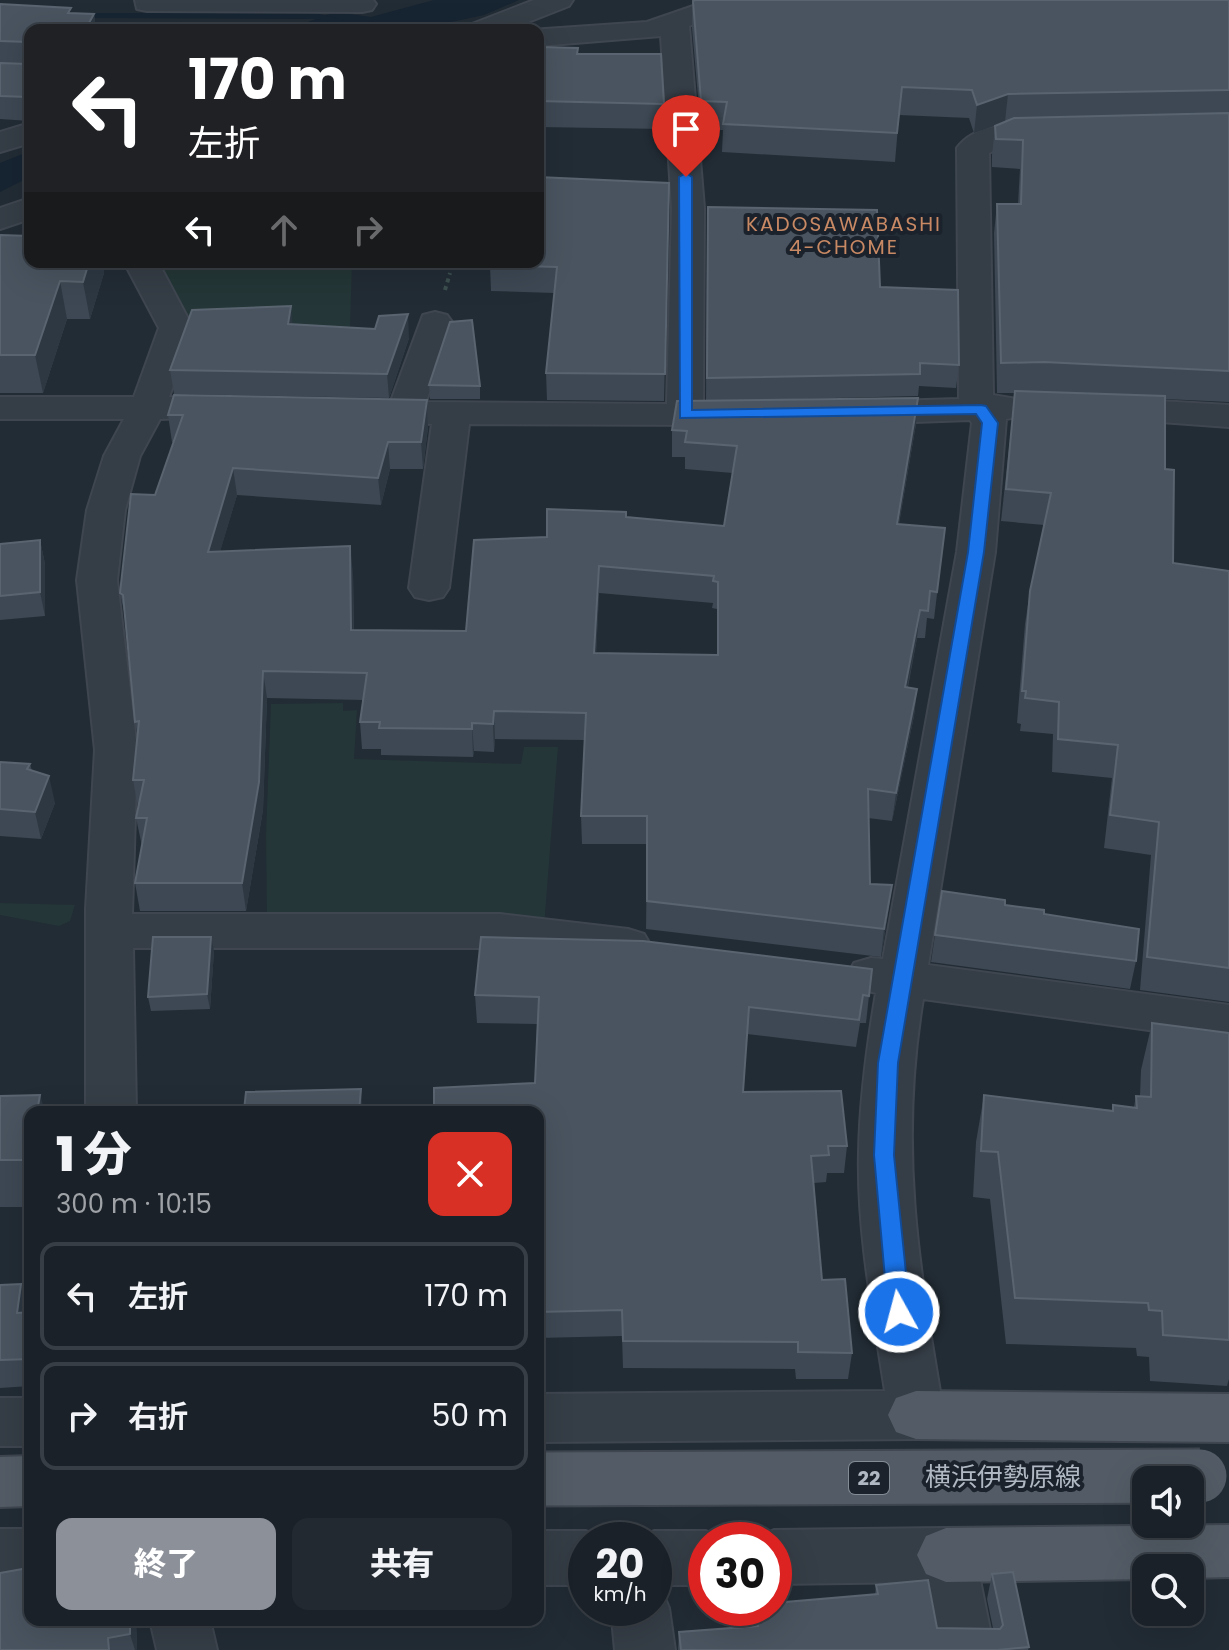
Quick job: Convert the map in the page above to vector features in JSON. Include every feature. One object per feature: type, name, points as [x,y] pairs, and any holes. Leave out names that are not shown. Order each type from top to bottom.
[{"type":"main road","points":[[916,1415],[1229,1418]]},
{"type":"main road","name":"横浜伊勢原線","points":[[544,1479],[1214,1476]]},
{"type":"main road","points":[[0,1482],[24,1481]]},
{"type":"main road","points":[[946,1555],[1229,1551]]},
{"type":"street","points":[[497,24],[559,0]]},
{"type":"street","points":[[144,13],[256,2],[361,5]]},
{"type":"street","points":[[317,24],[361,5]]},
{"type":"street","points":[[544,37],[651,30],[702,12],[781,9]]},
{"type":"street","points":[[674,22],[688,208],[685,415]]},
{"type":"street","points":[[544,1418],[916,1415],[892,1265],[884,1155],[888,1063],[900,979],[976,552],[990,423],[975,395],[973,148],[1005,134],[1094,132]]},
{"type":"street","points":[[0,143],[24,134]]},
{"type":"street","points":[[0,219],[24,210]]},
{"type":"street","points":[[111,1106],[109,931],[116,750],[97,580],[106,510],[122,456],[148,407],[176,328],[144,268]]},
{"type":"street","points":[[405,412],[435,322]]},
{"type":"street","points":[[828,413],[1055,407],[1229,416]]},
{"type":"street","points":[[0,408],[269,409]]},
{"type":"street","points":[[329,410],[764,414]]},
{"type":"street","points":[[429,588],[452,413]]},
{"type":"street","points":[[109,931],[500,931],[669,951]]},
{"type":"street","points":[[823,970],[1229,1023]]},
{"type":"street","points":[[0,1422],[24,1422]]},
{"type":"street","points":[[792,1557],[946,1555],[964,1650]]},
{"type":"street","points":[[0,1556],[24,1556]]},
{"type":"street","points":[[544,1558],[568,1558]]},
{"type":"street","points":[[181,1626],[187,1650]]},
{"type":"street","points":[[642,1626],[645,1650]]},
{"type":"shaded area","points":[[159,268],[352,268],[350,328],[187,330],[186,313]]},
{"type":"shaded area","points":[[343,703],[343,711],[357,710],[354,759],[521,764],[524,747],[558,747],[544,927],[267,921],[266,834],[271,704]]},
{"type":"shaded area","points":[[0,903],[75,905],[70,921],[59,926],[0,915]]},
{"type":"water","points":[[434,0],[519,0],[484,15],[442,24],[305,23],[335,12],[371,17]]},
{"type":"water","points":[[24,153],[24,180],[0,192],[0,163]]},
{"type":"building","points":[[695,0],[1229,0],[1229,90],[1008,94],[977,105],[972,90],[902,87],[897,133],[723,124],[727,102],[701,101]]},
{"type":"building","points":[[0,4],[71,8],[68,13],[94,14],[88,24],[24,24],[24,42],[0,41]]},
{"type":"building","points":[[544,47],[578,48],[577,54],[661,54],[664,104],[544,101]]},
{"type":"building","points":[[0,63],[24,64],[24,97],[0,96]]},
{"type":"building","points":[[1229,113],[1229,371],[1044,362],[1001,363],[997,204],[1021,204],[1023,140],[996,139],[995,126],[1014,118]]},
{"type":"building","points":[[544,177],[669,183],[665,374],[546,373],[557,267],[544,267]]},
{"type":"building","points":[[708,207],[877,210],[880,287],[958,290],[959,365],[920,363],[920,374],[707,378]]},
{"type":"building","points":[[0,235],[24,236],[24,268],[87,268],[83,282],[60,281],[35,355],[0,355]]},
{"type":"building","points":[[291,306],[288,324],[375,329],[379,316],[408,314],[387,374],[170,370],[192,310]]},
{"type":"building","points":[[472,320],[480,386],[429,385],[450,322]]},
{"type":"building","points":[[1015,391],[1165,396],[1165,469],[1174,470],[1173,563],[1229,571],[1229,968],[1147,957],[1159,822],[1110,815],[1118,745],[1058,739],[1059,702],[1025,698],[1026,691],[1022,691],[1030,591],[1051,493],[1006,489]]},
{"type":"building","points":[[174,395],[427,400],[421,442],[388,442],[378,478],[233,468],[208,552],[350,546],[351,630],[466,631],[474,540],[547,537],[547,509],[626,512],[626,517],[724,526],[737,446],[685,442],[687,431],[672,430],[677,401],[918,398],[897,524],[945,528],[937,592],[930,591],[928,611],[920,610],[905,687],[917,689],[896,793],[868,789],[870,884],[892,885],[884,929],[647,901],[647,816],[581,816],[586,713],[494,711],[493,724],[472,723],[472,729],[379,728],[380,722],[360,722],[367,673],[263,671],[259,782],[242,883],[135,883],[147,818],[136,818],[144,780],[133,780],[139,721],[135,722],[123,595],[120,593],[131,494],[155,495],[183,415],[168,415]],"holes":[[[599,566],[714,576],[713,581],[718,582],[718,655],[594,653]]]},
{"type":"building","points":[[40,540],[40,592],[0,596],[0,544]]},
{"type":"building","points":[[0,762],[30,764],[27,769],[49,776],[35,812],[0,809]]},
{"type":"building","points":[[942,891],[1005,900],[1005,905],[1044,910],[1044,914],[1139,929],[1136,961],[935,935]]},
{"type":"building","points":[[153,937],[211,937],[207,994],[148,997]]},
{"type":"building","points":[[481,937],[643,941],[872,969],[869,996],[863,995],[859,1020],[749,1007],[743,1092],[841,1091],[847,1146],[828,1146],[829,1155],[811,1156],[822,1280],[845,1279],[852,1353],[798,1352],[798,1342],[623,1341],[622,1310],[544,1312],[544,1106],[434,1106],[434,1088],[535,1083],[539,997],[475,995]]},
{"type":"building","points":[[1152,1023],[1229,1033],[1229,1340],[1163,1335],[1162,1311],[1149,1310],[1148,1303],[1015,1298],[998,1152],[981,1151],[984,1095],[1113,1111],[1113,1105],[1137,1108],[1136,1096],[1151,1097]]},
{"type":"building","points":[[361,1089],[360,1106],[244,1106],[246,1092]]},
{"type":"building","points":[[40,1095],[38,1106],[24,1106],[24,1160],[0,1160],[0,1096]]},
{"type":"building","points":[[21,1284],[17,1313],[24,1312],[24,1359],[0,1360],[0,1285]]},
{"type":"building","points":[[24,1569],[24,1626],[130,1626],[130,1634],[108,1638],[109,1650],[0,1650],[0,1573]]},
{"type":"building","points":[[1013,1572],[1029,1647],[997,1650],[681,1650],[679,1632],[792,1626],[792,1601],[878,1594],[876,1585],[928,1580],[937,1628],[1000,1629],[1003,1625],[992,1574]]},
{"type":"waterway","points":[[76,16],[315,16],[339,20]]},
{"type":"district","name":"KADOSAWABASHI 4-CHOME","points":[[844,236]]},
{"type":"route","points":[[686,177],[685,415],[981,409],[990,423],[976,552],[888,1063],[884,1155],[892,1265],[899,1312]]}]
